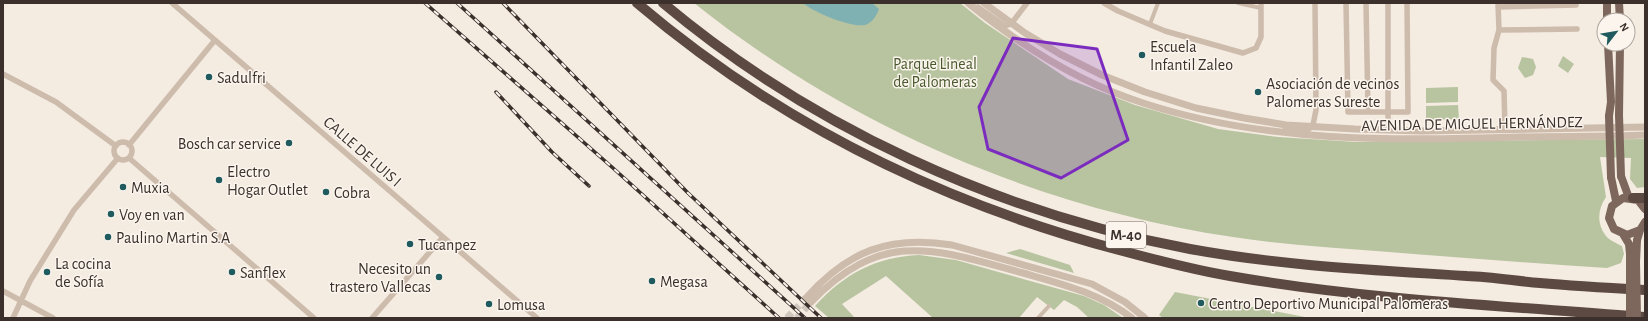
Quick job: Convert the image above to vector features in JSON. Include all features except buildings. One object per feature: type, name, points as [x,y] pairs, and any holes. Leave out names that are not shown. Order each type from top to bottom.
[{"type":"highway","name":"M-40","points":[[637,3],[728,73],[817,130],[910,177],[997,213],[1099,245],[1229,276],[1359,294],[1645,316]]},
{"type":"highway","name":"M-40","points":[[663,3],[740,61],[826,116],[910,159],[975,186],[1037,209],[1146,240],[1234,256],[1294,264],[1645,290]]},
{"type":"highway","points":[[1631,198],[1645,198]]},
{"type":"highway","points":[[1540,283],[1645,284]]},
{"type":"highway","points":[[1519,307],[1565,318]]},
{"type":"main road","points":[[1608,52],[1611,102],[1609,116],[1611,177],[1616,202]]},
{"type":"main road","points":[[1620,52],[1619,115],[1621,176],[1631,198]]},
{"type":"main road","points":[[1640,230],[1632,234],[1623,234],[1614,229],[1609,218],[1610,212],[1616,202],[1623,198],[1631,198],[1642,204],[1645,209]]},
{"type":"main road","points":[[1637,318],[1637,240],[1640,230],[1645,222]]},
{"type":"main road","points":[[1623,234],[1629,244],[1630,254],[1630,318]]},
{"type":"street","name":"CALLE DE LUIS I","points":[[172,3],[537,318]]},
{"type":"street","name":"AVENIDA DE MIGUEL HERNÁNDEZ","points":[[968,3],[1019,42],[1055,64],[1134,100],[1194,118],[1247,128],[1320,136],[1406,140],[1645,135]]},
{"type":"street","name":"AVENIDA DE MIGUEL HERNÁNDEZ","points":[[972,3],[1005,26],[1011,24]]},
{"type":"street","name":"AVENIDA DE MIGUEL HERNÁNDEZ","points":[[984,3],[1011,24],[1060,54],[1102,75],[1145,92],[1196,108],[1244,118],[1286,125],[1314,125],[1388,130],[1645,127]]},
{"type":"street","points":[[1011,24],[1027,3]]},
{"type":"street","points":[[1104,3],[1165,31],[1243,53],[1256,48],[1261,37],[1261,6],[1238,3]]},
{"type":"street","points":[[1150,24],[1158,3]]},
{"type":"street","points":[[1314,3],[1316,110],[1314,125]]},
{"type":"street","points":[[1346,3],[1348,112],[1408,112],[1407,3]]},
{"type":"street","points":[[1366,3],[1368,112]]},
{"type":"street","points":[[1388,3],[1388,130]]},
{"type":"street","points":[[1505,129],[1504,91],[1494,80],[1494,48],[1499,30],[1498,5],[1576,5]]},
{"type":"street","points":[[1499,30],[1577,29]]},
{"type":"street","points":[[129,145],[215,40]]},
{"type":"street","points":[[3,74],[56,102],[116,146]]},
{"type":"street","name":"AVENIDA DE MIGUEL HERNÁNDEZ","points":[[1276,131],[1294,129],[1308,131],[1314,125]]},
{"type":"street","points":[[120,143],[129,145],[132,153],[129,158],[121,160],[118,158],[114,150],[116,146],[120,143]]},
{"type":"street","points":[[13,318],[30,281],[74,210],[118,158]]},
{"type":"street","points":[[129,158],[314,318]]},
{"type":"street","points":[[372,318],[443,237]]},
{"type":"street","points":[[1132,318],[1104,300],[1073,287],[960,256],[929,250],[893,252],[863,262],[836,278],[808,300],[831,272],[859,255],[892,244],[931,242],[952,245],[1092,284],[1124,302],[1145,318]]},
{"type":"street","points":[[3,292],[53,318]]},
{"type":"street","points":[[1038,318],[1049,306]]},
{"type":"highlighted area","points":[[1013,38],[1097,49],[1128,140],[1061,178],[988,149],[979,107]]},
{"type":"green space","name":"Parque Lineal de Palomeras","points":[[694,3],[960,3],[985,23],[1068,79],[1135,105],[1218,129],[1278,137],[1356,142],[1645,139],[1645,187],[1637,188],[1630,179],[1631,158],[1600,157],[1606,197],[1601,206],[1599,221],[1607,237],[1622,246],[1624,254],[1621,263],[1607,268],[1330,248],[1252,240],[1160,224],[1088,206],[1017,183],[948,155],[881,123],[816,87],[753,47]]},
{"type":"green space","points":[[1563,56],[1574,64],[1568,73],[1558,66]]},
{"type":"green space","points":[[1522,57],[1533,59],[1536,67],[1533,75],[1525,78],[1518,68]]},
{"type":"green space","points":[[1458,87],[1458,102],[1426,103],[1426,88]]},
{"type":"green space","points":[[1458,105],[1459,119],[1426,120],[1426,106]]},
{"type":"green space","points":[[1020,249],[1070,265],[1074,273],[1006,253]]},
{"type":"green space","points":[[919,255],[956,260],[1084,296],[1104,305],[1123,318],[1089,318],[1077,307],[1064,300],[1054,310],[1037,297],[1019,318],[933,318],[886,276],[842,304],[855,318],[829,318],[815,306],[837,285],[862,269],[889,259]]},
{"type":"green space","name":"Centro Deportivo Municipal Palomeras","points":[[1175,292],[1310,318],[1163,318],[1159,315]]},
{"type":"water","points":[[803,3],[872,3],[879,9],[872,21],[865,25],[859,25],[842,22],[815,11]]},
{"type":"tunnel","points":[[787,318],[806,298]]},
{"type":"tunnel","points":[[797,318],[811,302]]},
{"type":"railway","points":[[425,3],[613,168],[779,318]]},
{"type":"railway","points":[[457,3],[805,318]]},
{"type":"railway","points":[[503,3],[688,193],[821,318]]},
{"type":"railway","points":[[496,92],[552,152],[589,186]]},
{"type":"place","name":"Escuela Infantil Zaleo","points":[[1142,55]]},
{"type":"place","name":"Sadulfri","points":[[209,77]]},
{"type":"place","name":"Asociación de vecinos Palomeras Sureste","points":[[1258,92]]},
{"type":"place","name":"Bosch car service","points":[[289,143]]},
{"type":"place","name":"Electro Hogar Outlet","points":[[219,180]]},
{"type":"place","name":"Muxia","points":[[123,187]]},
{"type":"place","name":"Cobra","points":[[326,192]]},
{"type":"place","name":"Voy en van","points":[[111,214]]},
{"type":"place","name":"Paulino Martin S.A","points":[[108,237]]},
{"type":"place","name":"Tucanpez","points":[[410,244]]},
{"type":"place","name":"La cocina de Sofía","points":[[47,272]]},
{"type":"place","name":"Sanflex","points":[[232,272]]},
{"type":"place","name":"Necesito un trastero Vallecas","points":[[439,277]]},
{"type":"place","name":"Megasa","points":[[652,281]]},
{"type":"place","name":"Centro Deportivo Municipal Palomeras","points":[[1201,303]]},
{"type":"place","name":"Lomusa","points":[[489,304]]}]
